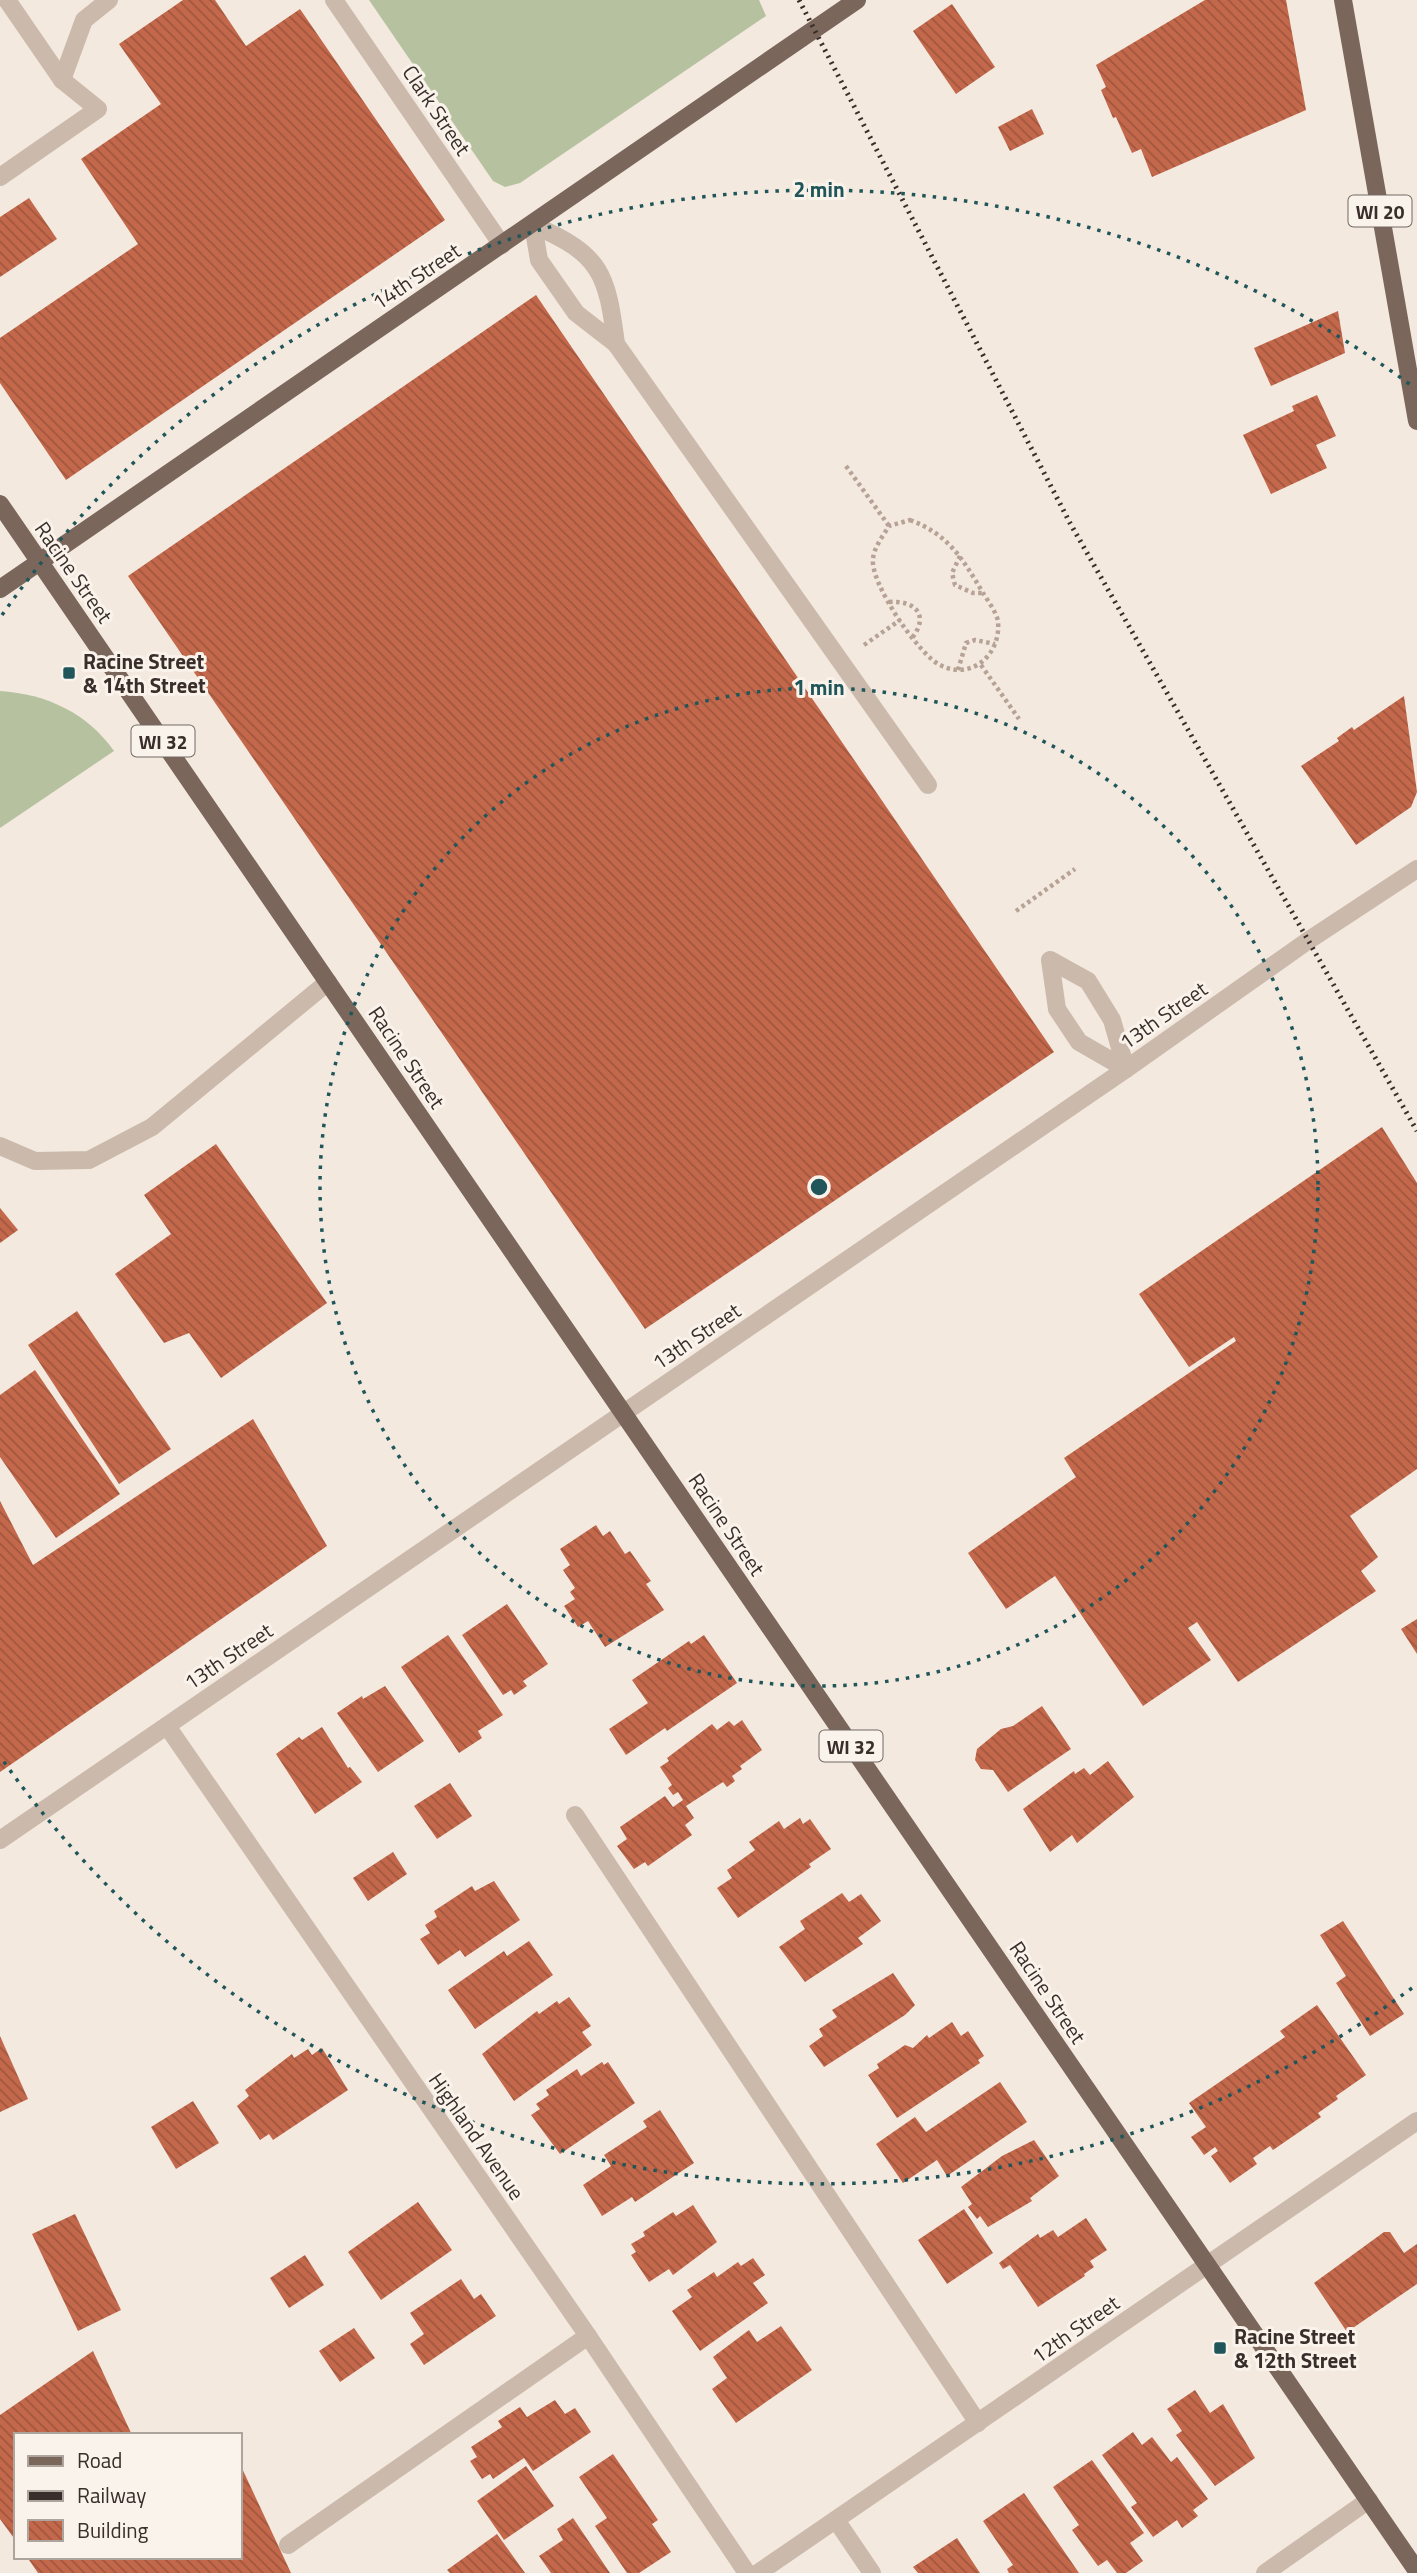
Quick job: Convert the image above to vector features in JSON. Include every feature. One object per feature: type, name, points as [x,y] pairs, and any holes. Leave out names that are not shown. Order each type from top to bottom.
[{"type":"main road","name":"14th Street","points":[[0,589],[857,0]]},
{"type":"main road","name":"WI 20","points":[[1343,0],[1417,421]]},
{"type":"main road","name":"Racine Street","points":[[0,503],[1417,2571]]},
{"type":"street","points":[[0,177],[98,109],[62,80],[7,0]]},
{"type":"street","points":[[62,80],[84,20],[108,0]]},
{"type":"street","name":"Clark Street","points":[[334,0],[502,245]]},
{"type":"street","points":[[533,225],[539,260],[576,313],[616,344],[928,785]]},
{"type":"street","points":[[533,225],[569,240],[584,252],[610,291],[616,344]]},
{"type":"street","name":"13th Street","points":[[0,1840],[1126,1069],[1306,942],[1417,869]]},
{"type":"street","points":[[1051,960],[1088,981],[1112,1020],[1126,1069],[1079,1042],[1057,1009],[1051,960]]},
{"type":"street","points":[[0,1146],[35,1161],[89,1160],[152,1127],[328,982]]},
{"type":"street","name":"Highland Avenue","points":[[167,1726],[588,2336],[747,2573]]},
{"type":"street","points":[[575,1815],[978,2423]]},
{"type":"street","name":"12th Street","points":[[758,2573],[1417,2121]]},
{"type":"street","points":[[288,2545],[588,2336]]},
{"type":"street","points":[[1265,2573],[1369,2500]]},
{"type":"street","points":[[836,2520],[872,2573]]},
{"type":"path","points":[[846,466],[889,526]]},
{"type":"path","points":[[910,520],[933,528],[960,556],[998,620],[995,644],[981,664],[958,670],[939,665],[912,638],[874,578],[873,559],[889,526],[910,520]]},
{"type":"path","points":[[960,556],[952,573],[955,584],[973,593],[983,593]]},
{"type":"path","points":[[890,602],[905,602],[916,607],[920,615],[920,629],[912,638]]},
{"type":"path","points":[[841,661],[901,620]]},
{"type":"path","points":[[958,670],[961,652],[966,643],[975,640],[995,644]]},
{"type":"path","points":[[981,664],[1019,719]]},
{"type":"path","points":[[1016,911],[1075,869]]},
{"type":"green space","points":[[369,0],[759,0],[766,16],[520,183],[505,187],[493,181]]},
{"type":"green space","points":[[0,691],[34,696],[64,708],[91,726],[114,751],[0,828]]},
{"type":"building","points":[[183,0],[215,0],[246,46],[300,9],[445,220],[66,480],[0,383],[0,338],[138,244],[81,159],[161,104],[119,44]]},
{"type":"building","points":[[1205,0],[1286,0],[1306,110],[1152,177],[1141,149],[1132,153],[1116,117],[1113,118],[1101,90],[1106,87],[1096,65]]},
{"type":"building","points":[[952,4],[995,67],[956,94],[913,31]]},
{"type":"building","points":[[1032,109],[1044,134],[1010,151],[998,127]]},
{"type":"building","points":[[29,198],[57,239],[0,277],[0,217]]},
{"type":"building","points":[[536,295],[1054,1052],[645,1329],[128,576]]},
{"type":"building","points":[[1338,311],[1345,353],[1271,386],[1254,348]]},
{"type":"building","points":[[1317,395],[1336,436],[1316,445],[1327,468],[1271,494],[1243,435],[1294,411],[1292,406]]},
{"type":"building","points":[[1404,696],[1417,792],[1411,807],[1356,845],[1301,766],[1339,741],[1337,738],[1352,727],[1354,730]]},
{"type":"building","points":[[1382,1127],[1417,1183],[1417,1469],[1350,1516],[1378,1557],[1361,1571],[1376,1591],[1238,1682],[1197,1622],[1188,1628],[1211,1660],[1143,1706],[1055,1576],[1006,1609],[968,1553],[1076,1477],[1064,1458],[1236,1341],[1234,1337],[1189,1367],[1139,1294]]},
{"type":"building","points":[[216,1144],[327,1303],[221,1378],[189,1333],[164,1343],[115,1274],[171,1234],[144,1195]]},
{"type":"building","points":[[0,1208],[18,1230],[0,1243]]},
{"type":"building","points":[[77,1311],[171,1449],[119,1484],[28,1345]]},
{"type":"building","points":[[35,1370],[120,1494],[56,1538],[0,1457],[0,1395]]},
{"type":"building","points":[[253,1419],[327,1546],[0,1772],[0,1501],[33,1565]]},
{"type":"building","points":[[596,1525],[603,1536],[610,1531],[625,1554],[630,1551],[651,1581],[646,1584],[664,1610],[605,1647],[588,1621],[578,1627],[564,1606],[575,1599],[570,1592],[575,1588],[563,1570],[570,1565],[560,1549]]},
{"type":"building","points":[[507,1604],[548,1664],[523,1681],[527,1686],[514,1695],[511,1690],[503,1695],[462,1635]]},
{"type":"building","points":[[1417,1619],[1417,1654],[1401,1629]]},
{"type":"building","points":[[448,1635],[503,1715],[478,1731],[482,1738],[459,1753],[401,1667]]},
{"type":"building","points":[[704,1635],[737,1683],[667,1731],[665,1728],[626,1755],[609,1729],[648,1703],[632,1680],[689,1641],[691,1644]]},
{"type":"building","points":[[385,1686],[424,1741],[378,1772],[337,1713],[362,1696],[363,1699]]},
{"type":"building","points":[[1042,1706],[1071,1749],[1008,1792],[993,1770],[981,1769],[975,1760],[977,1749],[1001,1729],[1013,1726]]},
{"type":"building","points":[[742,1720],[762,1750],[740,1766],[742,1769],[732,1776],[735,1781],[727,1787],[723,1782],[686,1806],[694,1818],[685,1825],[692,1835],[648,1866],[645,1862],[634,1869],[617,1846],[627,1839],[620,1827],[665,1796],[673,1807],[683,1800],[678,1792],[673,1795],[668,1788],[672,1785],[660,1767],[669,1761],[667,1758],[712,1724],[717,1730],[729,1721],[734,1726]]},
{"type":"building","points":[[322,1727],[348,1768],[350,1767],[362,1782],[315,1814],[276,1754],[299,1737],[302,1740]]},
{"type":"building","points":[[1108,1761],[1134,1797],[1077,1843],[1072,1835],[1050,1852],[1023,1809],[1074,1771],[1075,1774],[1084,1768],[1090,1775]]},
{"type":"building","points":[[450,1783],[472,1816],[437,1839],[414,1806]]},
{"type":"building","points":[[800,1818],[803,1824],[810,1819],[831,1849],[809,1864],[811,1867],[738,1918],[717,1888],[732,1878],[727,1870],[755,1850],[749,1842],[779,1821],[784,1829]]},
{"type":"building","points":[[393,1852],[407,1874],[368,1901],[353,1878]]},
{"type":"building","points":[[494,1881],[520,1920],[465,1957],[460,1950],[438,1965],[420,1939],[430,1933],[425,1925],[437,1917],[434,1911],[472,1886],[475,1891]]},
{"type":"building","points":[[842,1893],[849,1902],[861,1894],[881,1921],[858,1938],[863,1944],[805,1982],[779,1947],[805,1929],[800,1921]]},
{"type":"building","points":[[1343,1921],[1404,2014],[1370,2036],[1336,1983],[1346,1976],[1320,1935]]},
{"type":"building","points":[[529,1941],[553,1975],[475,2029],[448,1990],[504,1951],[507,1956]]},
{"type":"building","points":[[893,1973],[915,2005],[905,2015],[824,2067],[809,2046],[823,2036],[819,2029],[837,2017],[832,2010]]},
{"type":"building","points":[[569,1997],[591,2026],[582,2032],[592,2045],[514,2101],[482,2054],[537,2011],[539,2014],[557,2001],[559,2004]]},
{"type":"building","points":[[1317,2005],[1366,2075],[1336,2096],[1338,2099],[1318,2113],[1321,2117],[1273,2150],[1270,2146],[1253,2158],[1257,2164],[1230,2183],[1211,2156],[1218,2151],[1215,2147],[1204,2155],[1191,2137],[1206,2127],[1189,2103],[1285,2037],[1280,2031]]},
{"type":"building","points":[[952,2022],[961,2036],[968,2031],[984,2056],[978,2060],[980,2063],[897,2118],[868,2075],[879,2068],[877,2064],[905,2045],[913,2048],[927,2035],[929,2038]]},
{"type":"building","points":[[0,2036],[28,2099],[0,2112]]},
{"type":"building","points":[[322,2048],[348,2090],[273,2140],[269,2134],[260,2140],[237,2106],[249,2096],[245,2090],[292,2054],[294,2058],[308,2049],[312,2055]]},
{"type":"building","points":[[602,2062],[604,2065],[608,2062],[635,2103],[560,2154],[531,2115],[540,2109],[536,2104],[549,2095],[546,2090],[577,2069],[581,2076]]},
{"type":"building","points":[[1000,2082],[1027,2122],[947,2176],[937,2160],[903,2183],[876,2144],[915,2117],[926,2132]]},
{"type":"building","points":[[193,2101],[219,2143],[176,2169],[151,2127]]},
{"type":"building","points":[[660,2110],[694,2163],[635,2202],[632,2197],[602,2216],[583,2185],[611,2166],[604,2155],[647,2127],[643,2121]]},
{"type":"building","points":[[1034,2140],[1059,2176],[1030,2198],[1032,2201],[988,2227],[980,2216],[977,2219],[968,2207],[972,2204],[961,2187],[1002,2156]]},
{"type":"building","points":[[418,2202],[452,2250],[381,2300],[348,2252]]},
{"type":"building","points":[[693,2205],[717,2242],[673,2275],[669,2269],[649,2282],[631,2255],[636,2252],[631,2244],[645,2236],[643,2232],[673,2212],[676,2216]]},
{"type":"building","points":[[964,2209],[993,2253],[947,2284],[918,2240]]},
{"type":"building","points":[[75,2214],[121,2310],[78,2331],[32,2234]]},
{"type":"building","points":[[1086,2218],[1107,2250],[1090,2261],[1094,2267],[1084,2274],[1085,2276],[1038,2307],[1010,2265],[1003,2269],[999,2263],[1038,2234],[1040,2238],[1053,2230],[1058,2237]]},
{"type":"building","points":[[1384,2232],[1390,2232],[1404,2253],[1417,2244],[1417,2284],[1347,2332],[1314,2283]]},
{"type":"building","points":[[305,2255],[324,2285],[289,2308],[270,2278]]},
{"type":"building","points":[[753,2258],[765,2275],[753,2283],[768,2303],[700,2351],[672,2311],[692,2297],[687,2290],[714,2272],[717,2277],[738,2262],[741,2266]]},
{"type":"building","points":[[461,2279],[474,2299],[481,2294],[496,2316],[424,2365],[410,2344],[424,2334],[410,2313]]},
{"type":"building","points":[[781,2326],[812,2370],[736,2423],[712,2389],[727,2378],[713,2357],[749,2330],[757,2342]]},
{"type":"building","points":[[354,2328],[375,2358],[340,2382],[319,2351]]},
{"type":"building","points":[[93,2351],[131,2433],[14,2433],[14,2538],[0,2519],[0,2415]]},
{"type":"building","points":[[1195,2390],[1210,2413],[1223,2404],[1255,2458],[1215,2486],[1176,2435],[1182,2431],[1167,2409]]},
{"type":"building","points":[[555,2400],[565,2414],[575,2408],[591,2432],[533,2471],[524,2458],[493,2479],[490,2474],[482,2479],[470,2461],[477,2457],[471,2447],[502,2427],[498,2421],[520,2407],[527,2417]]},
{"type":"building","points":[[1133,2432],[1142,2445],[1152,2437],[1171,2462],[1177,2457],[1208,2499],[1193,2510],[1198,2516],[1182,2528],[1177,2520],[1153,2537],[1131,2507],[1137,2503],[1102,2455]]},
{"type":"building","points":[[613,2454],[658,2520],[652,2524],[671,2552],[639,2573],[627,2573],[595,2526],[607,2518],[579,2477]]},
{"type":"building","points":[[1092,2460],[1144,2533],[1130,2543],[1143,2561],[1126,2573],[1117,2573],[1107,2560],[1098,2566],[1072,2530],[1079,2525],[1053,2487]]},
{"type":"building","points":[[526,2466],[554,2506],[504,2540],[477,2501]]},
{"type":"building","points":[[242,2468],[291,2573],[38,2573],[28,2559],[242,2559]]},
{"type":"building","points":[[1024,2493],[1079,2573],[1009,2573],[1007,2569],[1013,2565],[983,2521]]},
{"type":"building","points":[[573,2518],[610,2573],[551,2573],[539,2556],[563,2540],[557,2529]]},
{"type":"building","points":[[497,2534],[525,2573],[450,2573],[447,2570]]},
{"type":"building","points":[[957,2538],[980,2573],[918,2573],[913,2567]]},
{"type":"railway","points":[[799,0],[1070,523],[1417,1131]]},
{"type":"place","name":"Racine Street & 14th Street","points":[[69,673]]},
{"type":"place","name":"Racine Street & 12th Street","points":[[1220,2348]]}]
